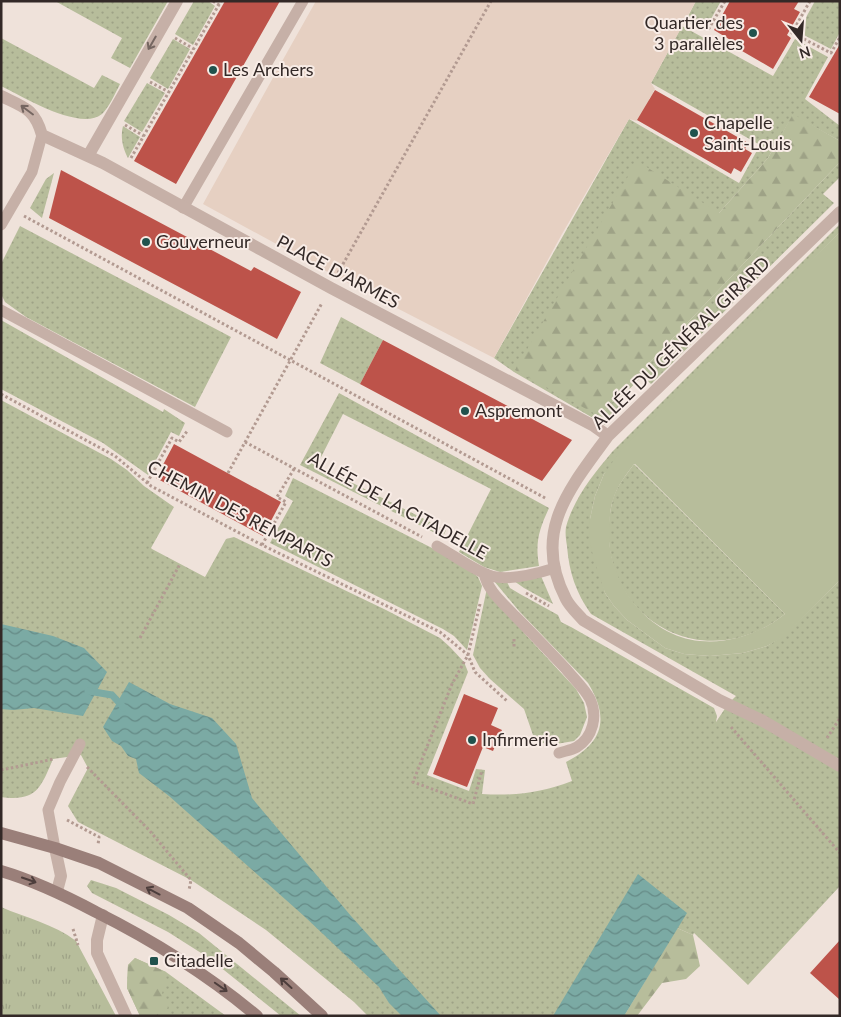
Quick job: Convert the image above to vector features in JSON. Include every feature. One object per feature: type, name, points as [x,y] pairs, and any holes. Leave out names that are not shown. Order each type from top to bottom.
[{"type":"main road","points":[[1,833],[55,848],[117,871],[188,908],[239,943],[322,1016]]},
{"type":"main road","points":[[1,871],[57,891],[103,915],[182,960],[234,996],[258,1016]]},
{"type":"street","points":[[88,156],[177,1]]},
{"type":"street","points":[[1,96],[30,110],[39,122],[42,135]]},
{"type":"street","name":"PLACE D'ARMES","points":[[42,135],[122,174],[331,288],[594,426],[608,436]]},
{"type":"street","name":"ALLÉE DU GÉNÉRAL GIRARD","points":[[719,700],[583,620],[566,600],[555,568],[552,554],[552,538],[556,521],[561,506],[579,476],[608,436],[840,212]]},
{"type":"street","points":[[719,700],[762,721],[840,766]]},
{"type":"street","points":[[55,848],[61,876],[57,891]]},
{"type":"street","points":[[103,915],[97,940],[97,953],[126,1016]]},
{"type":"lane","points":[[183,208],[303,1]]},
{"type":"lane","points":[[1,224],[32,172],[42,135]]},
{"type":"lane","points":[[1,310],[227,432]]},
{"type":"lane","name":"ALLÉE DE LA CITADELLE","points":[[437,546],[484,573],[495,577],[543,572],[555,568]]},
{"type":"lane","points":[[484,573],[485,580],[498,599],[558,661],[584,690],[590,701],[594,713],[593,727],[587,739],[576,747],[559,753]]},
{"type":"lane","points":[[55,848],[48,810],[80,744]]},
{"type":"path","points":[[122,174],[220,3],[212,1]]},
{"type":"path","points":[[228,473],[491,1]]},
{"type":"path","points":[[686,20],[708,30],[725,1]]},
{"type":"path","points":[[810,1],[792,33],[831,53],[840,37]]},
{"type":"path","points":[[11,208],[561,506]]},
{"type":"path","name":"CHEMIN DES REMPARTS","points":[[1,394],[115,456],[147,483],[262,545],[440,632],[468,655],[476,672],[507,701]]},
{"type":"path","points":[[147,483],[172,438],[180,442]]},
{"type":"path","name":"ALLÉE DE LA CITADELLE","points":[[245,442],[437,546]]},
{"type":"path","points":[[262,545],[286,502],[277,497],[294,468]]},
{"type":"path","points":[[140,638],[180,564]]},
{"type":"path","points":[[506,577],[522,591],[552,607]]},
{"type":"path","points":[[482,597],[468,655],[452,684],[413,782],[473,804],[482,770]]},
{"type":"path","points":[[719,700],[716,706],[730,725],[840,853]]},
{"type":"path","points":[[1,770],[47,759],[73,756],[92,772],[149,830],[190,880],[188,908]]},
{"type":"path","points":[[48,810],[98,837],[98,845]]},
{"type":"green space","points":[[55,1],[168,1],[130,68],[111,58],[122,38]]},
{"type":"green space","points":[[194,1],[208,1],[215,6],[193,45],[175,34]]},
{"type":"green space","points":[[696,1],[721,1],[707,26],[688,16]]},
{"type":"green space","points":[[815,1],[840,1],[840,32],[831,49],[798,32]]},
{"type":"green space","points":[[682,26],[773,76],[795,39],[828,57],[805,99],[840,126],[840,141],[793,115],[768,158],[719,213],[599,416],[840,162],[840,177],[823,194],[834,203],[651,384],[642,376],[618,401],[625,407],[605,425],[514,372],[494,358],[629,119],[739,183],[760,145],[651,83]]},
{"type":"green space","points":[[1,38],[94,88],[102,75],[120,84],[102,114],[92,118],[80,119],[66,116],[36,104],[1,86]]},
{"type":"green space","points":[[173,39],[190,49],[168,89],[150,78]]},
{"type":"green space","points":[[147,83],[165,93],[142,132],[124,121]]},
{"type":"green space","points":[[793,114],[840,141],[840,162],[599,416],[515,370],[637,161],[719,213],[768,158]]},
{"type":"green space","points":[[123,126],[140,137],[128,158],[122,143]]},
{"type":"green space","points":[[54,173],[42,218],[30,208],[46,179]]},
{"type":"green space","points":[[840,224],[840,232],[604,474],[595,496],[590,519],[605,593],[614,606],[627,620],[665,648],[684,654],[710,656],[743,653],[767,646],[783,636],[840,580],[840,886],[748,985],[694,933],[693,935],[677,928],[624,1016],[368,1016],[354,1002],[266,930],[191,880],[78,822],[68,806],[88,768],[81,755],[53,759],[41,785],[30,795],[13,798],[1,797],[1,400],[111,459],[174,507],[152,549],[205,577],[226,539],[234,537],[440,638],[464,662],[468,672],[427,775],[469,791],[476,769],[485,770],[482,794],[516,794],[539,791],[572,781],[566,762],[588,747],[599,729],[599,708],[588,683],[519,611],[494,581],[507,582],[510,588],[558,615],[561,622],[714,708],[717,716],[716,722],[736,696],[591,614],[577,590],[572,573],[568,556],[566,527],[569,516],[579,497],[591,478],[612,452]]},
{"type":"green space","points":[[20,226],[231,337],[195,407],[26,317],[5,302],[1,294],[2,262]]},
{"type":"green space","points":[[840,232],[840,580],[783,637],[767,646],[743,653],[710,656],[684,654],[665,648],[627,620],[614,606],[605,593],[589,537],[590,519],[595,496],[604,474],[621,450]],"holes":[[[635,464],[785,614],[755,632],[723,641],[700,641],[681,637],[664,629],[648,618],[624,589],[611,553],[609,534],[611,508],[615,495],[622,481]]]},
{"type":"green space","points":[[341,317],[383,340],[360,384],[320,363]]},
{"type":"green space","points":[[1,320],[163,412],[164,409],[185,423],[179,436],[171,432],[148,475],[103,443],[1,389]]},
{"type":"green space","points":[[339,393],[549,508],[539,536],[537,550],[539,566],[500,572],[484,567],[459,552],[491,489],[343,414],[317,465],[446,530],[443,537],[300,465]]},
{"type":"green space","points":[[634,464],[785,614],[752,633],[718,641],[686,637],[657,624],[633,603],[617,575],[609,541],[613,497]]},
{"type":"green space","points":[[293,478],[434,549],[472,571],[478,577],[482,586],[467,650],[454,636],[443,629],[270,543],[293,501],[285,496]]},
{"type":"green space","points":[[541,576],[553,604],[514,581]]},
{"type":"green space","points":[[487,588],[526,635],[576,689],[584,703],[587,717],[580,735],[574,741],[556,744],[542,743],[534,738],[524,709],[480,668],[473,655]]},
{"type":"green space","points":[[91,880],[116,888],[169,915],[199,933],[301,1016],[281,1016],[209,958],[168,932],[92,893],[87,886]]},
{"type":"green space","points":[[1,907],[49,926],[76,941],[116,1016],[1,1016]]},
{"type":"green space","points":[[677,928],[693,935],[700,966],[686,979],[662,983],[637,1016],[624,1016]]},
{"type":"green space","points":[[135,958],[166,972],[226,1016],[140,1016],[127,988],[128,965]]},
{"type":"green space","points":[[135,958],[166,972],[162,994],[172,1016],[140,1016],[127,988],[128,965]]},
{"type":"shaded area","points":[[316,1],[696,1],[651,83],[655,89],[649,99],[650,101],[637,121],[629,119],[562,234],[494,358],[348,283],[203,204]]},
{"type":"water","points":[[1,624],[53,636],[84,648],[107,672],[83,716],[34,708],[1,709]]},
{"type":"water","points":[[129,682],[170,704],[212,718],[236,744],[252,798],[351,916],[441,1016],[402,1016],[389,1003],[379,987],[304,916],[169,796],[139,773],[136,759],[128,756],[121,746],[112,741],[103,727]]},
{"type":"water","points":[[638,874],[687,913],[624,1016],[553,1016]]},
{"type":"building","name":"Les Archers","points":[[225,1],[280,1],[176,184],[134,161]]},
{"type":"building","name":"Quartier des 3 parallèles","points":[[730,1],[799,1],[794,9],[800,12],[787,35],[791,38],[773,69],[730,44],[732,41],[714,30]]},
{"type":"building","points":[[840,44],[840,114],[809,97]]},
{"type":"building","name":"Chapelle Saint-Louis","points":[[655,90],[748,143],[745,149],[752,153],[741,172],[734,168],[731,174],[637,120]]},
{"type":"building","name":"Gouverneur","points":[[61,170],[251,271],[254,267],[301,292],[277,339],[49,218]]},
{"type":"building","name":"Aspremont","points":[[383,340],[572,440],[542,481],[360,384]]},
{"type":"building","points":[[174,444],[281,502],[263,536],[156,478]]},
{"type":"building","name":"Infirmerie","points":[[464,694],[498,708],[491,725],[502,730],[493,751],[483,747],[467,787],[433,774]]},
{"type":"building","points":[[840,940],[840,1000],[810,973]]},
{"type":"waterway","points":[[88,691],[112,695],[124,708]]},
{"type":"place","name":"Quartier des 3 parallèles","points":[[753,33]]},
{"type":"place","name":"Les Archers","points":[[213,70]]},
{"type":"place","name":"Chapelle Saint-Louis","points":[[694,133]]},
{"type":"place","name":"Gouverneur","points":[[146,242]]},
{"type":"place","name":"Aspremont","points":[[465,411]]},
{"type":"place","name":"Infirmerie","points":[[472,740]]},
{"type":"place","name":"Citadelle","points":[[154,961]]}]
